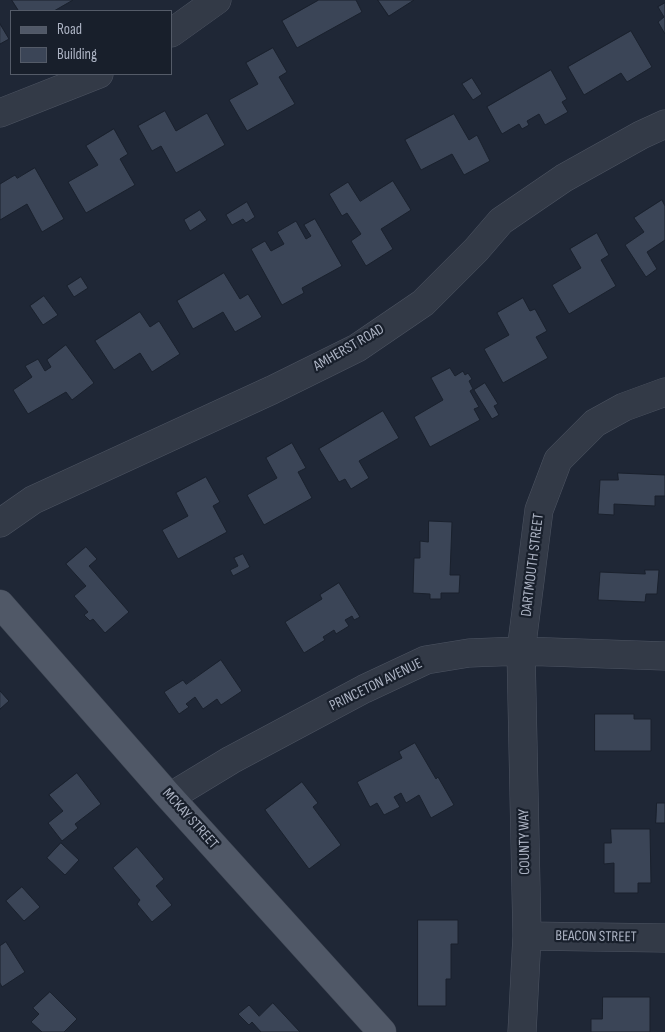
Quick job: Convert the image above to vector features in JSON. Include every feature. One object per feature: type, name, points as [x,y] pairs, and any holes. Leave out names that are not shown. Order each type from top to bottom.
[{"type":"main road","name":"MCKAY STREET","points":[[0,604],[170,797],[382,1032]]},
{"type":"street","points":[[172,31],[217,0]]},
{"type":"street","points":[[0,113],[95,75]]},
{"type":"street","name":"AMHERST ROAD","points":[[0,522],[33,500],[272,390],[357,348],[423,303],[476,250],[501,221],[564,178],[641,135],[665,124]]},
{"type":"street","name":"DARTMOUTH STREET","points":[[521,651],[539,510],[558,460],[595,423],[624,407],[665,392]]},
{"type":"street","name":"PRINCETON AVENUE","points":[[170,797],[231,760],[364,689],[426,660],[469,653],[521,651],[665,656]]},
{"type":"street","name":"COUNTY WAY","points":[[521,651],[527,936],[522,1032]]},
{"type":"street","name":"BEACON STREET","points":[[527,936],[665,938]]},
{"type":"building","points":[[12,0],[73,0],[56,10],[18,10]]},
{"type":"building","points":[[319,0],[356,0],[362,12],[297,48],[282,21]]},
{"type":"building","points":[[378,0],[414,0],[389,16]]},
{"type":"building","points":[[665,3],[665,34],[658,22],[664,17],[658,7]]},
{"type":"building","points":[[0,24],[9,39],[0,44]]},
{"type":"building","points":[[631,31],[652,67],[627,82],[621,73],[584,95],[568,67]]},
{"type":"building","points":[[273,48],[287,72],[279,77],[295,104],[247,131],[229,100],[258,84],[246,63]]},
{"type":"building","points":[[551,70],[567,99],[562,102],[568,112],[545,125],[539,114],[527,121],[529,125],[522,129],[519,124],[502,134],[487,107]]},
{"type":"building","points":[[472,78],[482,94],[473,100],[462,84]]},
{"type":"building","points":[[165,111],[176,131],[207,113],[225,145],[176,173],[161,146],[152,151],[138,126]]},
{"type":"building","points":[[454,114],[469,140],[477,135],[490,161],[464,175],[452,154],[421,170],[405,140]]},
{"type":"building","points":[[114,129],[128,154],[120,159],[135,185],[86,213],[68,182],[98,165],[86,146]]},
{"type":"building","points":[[35,168],[64,219],[42,232],[27,204],[0,220],[0,184],[15,175],[17,178]]},
{"type":"building","points":[[393,181],[411,210],[381,229],[393,249],[366,266],[351,241],[361,234],[347,213],[342,216],[329,194],[348,182],[360,201]]},
{"type":"building","points":[[662,200],[665,206],[665,240],[647,252],[657,269],[646,277],[625,245],[644,232],[634,218]]},
{"type":"building","points":[[247,202],[255,217],[246,223],[243,219],[232,225],[226,215]]},
{"type":"building","points":[[200,210],[207,220],[190,231],[184,220]]},
{"type":"building","points":[[315,219],[342,266],[302,288],[304,293],[282,305],[251,249],[265,241],[271,251],[284,244],[277,232],[296,221],[306,239],[311,236],[304,225]]},
{"type":"building","points":[[597,233],[609,255],[601,260],[616,286],[569,314],[552,285],[581,268],[570,249]]},
{"type":"building","points":[[224,273],[240,299],[248,294],[262,317],[235,332],[223,312],[193,329],[177,301]]},
{"type":"building","points":[[81,277],[88,288],[74,297],[67,286]]},
{"type":"building","points":[[44,296],[58,315],[43,325],[30,306]]},
{"type":"building","points":[[523,298],[530,311],[535,309],[547,331],[536,337],[548,358],[503,383],[484,349],[509,335],[497,313]]},
{"type":"building","points":[[140,312],[150,327],[159,321],[180,354],[152,372],[140,353],[114,370],[95,341]]},
{"type":"building","points":[[66,345],[94,383],[72,400],[66,392],[28,414],[13,390],[32,377],[25,366],[38,359],[45,371],[51,367],[47,360]]},
{"type":"building","points":[[450,368],[455,376],[463,371],[465,375],[468,373],[472,379],[469,381],[473,389],[470,391],[479,407],[474,409],[480,420],[430,447],[414,417],[443,400],[431,378]]},
{"type":"building","points":[[485,383],[498,404],[494,406],[499,415],[492,419],[474,390]]},
{"type":"building","points":[[383,411],[399,438],[359,461],[369,478],[351,489],[345,479],[339,482],[319,449]]},
{"type":"building","points":[[292,443],[306,468],[298,472],[312,498],[264,525],[247,495],[277,478],[266,458]]},
{"type":"building","points":[[618,473],[665,475],[665,496],[655,496],[655,506],[614,504],[614,515],[598,514],[600,480],[618,480]]},
{"type":"building","points":[[206,477],[220,502],[213,506],[227,532],[178,559],[162,530],[188,516],[176,493]]},
{"type":"building","points":[[429,521],[452,522],[450,575],[460,575],[459,593],[441,593],[441,599],[430,599],[430,594],[413,593],[414,558],[420,558],[420,541],[428,542]]},
{"type":"building","points":[[86,547],[97,559],[89,566],[129,612],[105,633],[93,619],[90,621],[84,615],[88,612],[74,596],[86,586],[66,564]]},
{"type":"building","points":[[243,554],[250,567],[233,576],[230,570],[238,566],[234,558]]},
{"type":"building","points":[[645,570],[659,570],[657,594],[646,594],[645,602],[598,600],[600,572],[645,574]]},
{"type":"building","points":[[339,583],[360,617],[354,620],[352,616],[345,620],[349,626],[336,634],[334,630],[323,637],[325,640],[304,653],[285,622],[322,599],[320,595]]},
{"type":"building","points":[[221,660],[242,691],[221,705],[217,699],[203,709],[195,697],[186,704],[189,707],[179,714],[164,692],[183,680],[186,684]]},
{"type":"building","points":[[0,691],[9,701],[0,709]]},
{"type":"building","points":[[595,714],[634,714],[634,719],[651,719],[651,751],[595,751]]},
{"type":"building","points":[[415,743],[454,805],[431,818],[419,795],[406,803],[401,793],[394,797],[400,807],[384,815],[377,803],[370,807],[357,782],[402,758],[399,752]]},
{"type":"building","points":[[77,773],[101,804],[75,824],[78,828],[62,841],[48,823],[63,811],[49,795]]},
{"type":"building","points":[[302,782],[318,803],[313,807],[341,845],[309,869],[265,810]]},
{"type":"building","points":[[657,803],[665,803],[665,823],[656,823]]},
{"type":"building","points":[[611,829],[650,829],[651,883],[638,883],[638,893],[614,893],[614,863],[604,864],[604,843],[611,843]]},
{"type":"building","points":[[61,843],[79,860],[65,875],[47,858]]},
{"type":"building","points":[[137,847],[164,879],[156,886],[172,905],[152,922],[137,904],[140,900],[113,868]]},
{"type":"building","points":[[22,887],[40,907],[24,921],[6,901]]},
{"type":"building","points":[[418,920],[458,920],[458,944],[451,944],[451,979],[446,979],[446,1006],[418,1006]]},
{"type":"building","points":[[6,942],[25,972],[2,987],[0,983],[0,946]]},
{"type":"building","points":[[50,992],[77,1019],[64,1032],[42,1032],[31,1022],[39,1014],[33,1008]]},
{"type":"building","points":[[603,997],[650,997],[650,1032],[591,1032],[591,1019],[602,1019]]},
{"type":"building","points":[[273,1003],[300,1032],[261,1032],[252,1022],[249,1025],[238,1014],[249,1005],[259,1016]]}]
